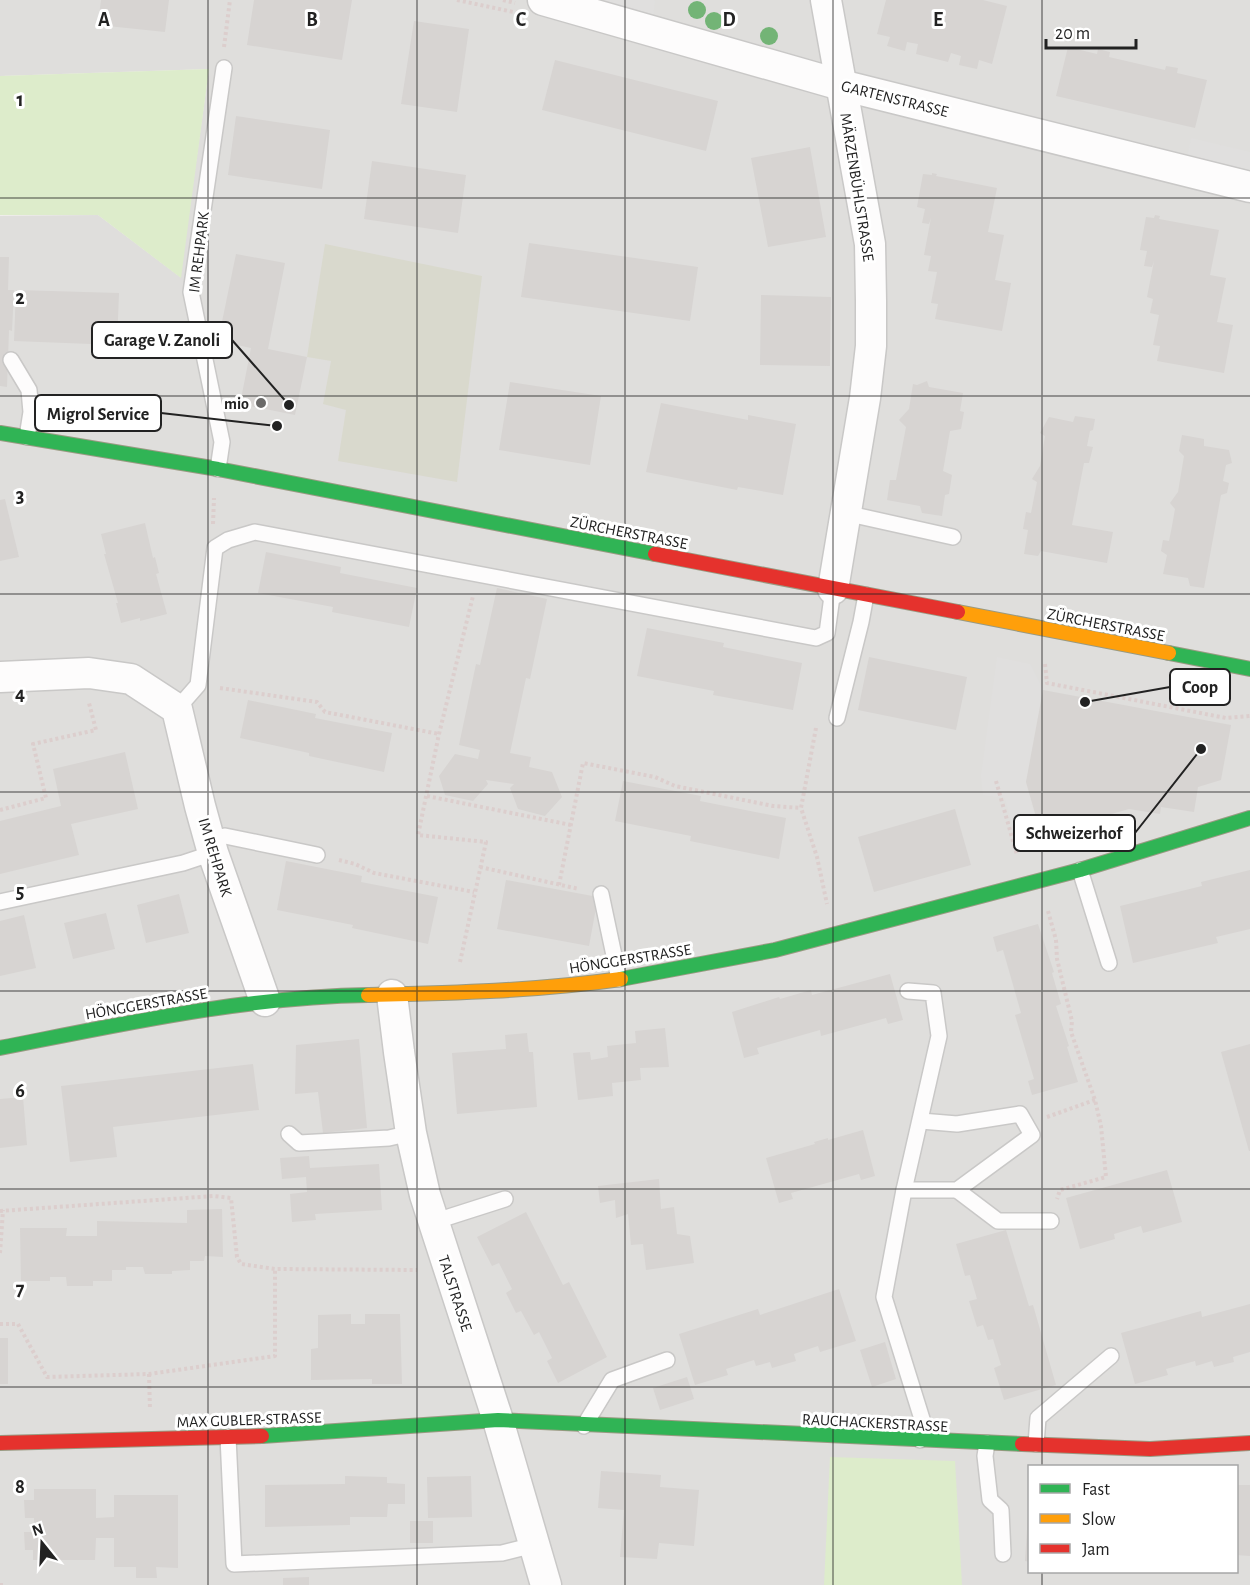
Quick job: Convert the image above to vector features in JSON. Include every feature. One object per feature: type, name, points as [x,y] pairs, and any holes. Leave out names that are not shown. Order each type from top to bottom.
[{"type":"street","name":"MÄRZENBÜHLSTRASSE","points":[[826,0],[870,244],[871,301],[871,346],[865,398],[833,589]]},
{"type":"street","name":"GARTENSTRASSE","points":[[537,2],[842,85],[1250,187]]},
{"type":"street","name":"ZÜRCHERSTRASSE","points":[[0,433],[218,469],[1250,669]]},
{"type":"street","points":[[0,677],[82,673],[131,679],[177,709]]},
{"type":"street","name":"IM REHPARK","points":[[177,709],[212,847],[265,1001]]},
{"type":"street","name":"HÖNGGERSTRASSE","points":[[0,1048],[188,1011],[265,1001],[344,995],[460,993],[619,979],[775,950],[1080,870],[1250,818]]},
{"type":"street","name":"TALSTRASSE","points":[[392,995],[411,1133],[433,1222],[498,1420],[546,1585]]},
{"type":"street","name":"RAUCHACKERSTRASSE","points":[[498,1420],[584,1426],[1150,1449],[1250,1443]]},
{"type":"street","name":"MAX GUBLER-STRASSE","points":[[0,1443],[228,1437],[498,1420]]},
{"type":"lane","name":"IM REHPARK","points":[[218,469],[222,442],[191,292],[224,68]]},
{"type":"lane","points":[[11,360],[29,390],[31,412],[27,437]]},
{"type":"lane","points":[[845,513],[953,537]]},
{"type":"lane","points":[[177,709],[198,685],[214,541],[228,540],[255,532],[816,638],[827,633],[833,589]]},
{"type":"lane","points":[[837,718],[866,595]]},
{"type":"lane","points":[[0,902],[183,862],[212,847],[225,836],[317,855]]},
{"type":"lane","points":[[1080,870],[1109,963]]},
{"type":"lane","points":[[601,894],[619,979]]},
{"type":"lane","points":[[908,991],[933,993],[939,1036],[904,1190],[884,1297],[922,1419],[920,1440]]},
{"type":"lane","points":[[904,1190],[957,1190],[1032,1135],[1020,1114],[957,1124],[921,1122]]},
{"type":"lane","points":[[289,1134],[299,1143],[389,1138],[411,1133]]},
{"type":"lane","points":[[957,1190],[998,1221],[1051,1221]]},
{"type":"lane","points":[[433,1222],[505,1199]]},
{"type":"lane","points":[[1036,1444],[1038,1418],[1111,1356]]},
{"type":"lane","points":[[584,1426],[612,1380],[667,1360]]},
{"type":"lane","points":[[228,1437],[234,1564],[502,1553],[534,1545]]},
{"type":"lane","points":[[987,1443],[985,1456],[990,1500],[1001,1510],[1003,1554]]},
{"type":"path","points":[[224,68],[222,58],[230,0]]},
{"type":"path","points":[[457,0],[517,14],[537,2]]},
{"type":"path","points":[[214,541],[215,495]]},
{"type":"path","points":[[460,993],[458,971],[486,842],[418,835],[439,734],[478,575]]},
{"type":"path","points":[[1045,664],[1047,683],[1226,718],[1250,716]]},
{"type":"path","points":[[0,810],[46,798],[33,744],[96,730],[82,673]]},
{"type":"path","points":[[198,685],[317,702],[325,712],[439,734]]},
{"type":"path","points":[[818,717],[801,808],[817,857],[828,904],[825,916],[829,936]]},
{"type":"path","points":[[559,885],[583,764],[655,777],[675,786],[751,802],[801,808]]},
{"type":"path","points":[[996,781],[1025,885]]},
{"type":"path","points":[[427,796],[571,825]]},
{"type":"path","points":[[317,855],[355,864],[374,873],[474,892]]},
{"type":"path","points":[[480,867],[601,894]]},
{"type":"path","points":[[1040,881],[1056,940],[1057,959],[1072,1022],[1071,1032],[1095,1100],[1101,1126],[1106,1177],[1060,1190],[1051,1221]]},
{"type":"path","points":[[1026,1124],[1095,1100]]},
{"type":"path","points":[[0,1253],[1,1211],[214,1196],[231,1198],[237,1257],[241,1264],[275,1269],[425,1270],[447,1264]]},
{"type":"path","points":[[0,1324],[18,1324],[47,1377],[149,1374],[275,1356],[275,1269]]},
{"type":"path","points":[[0,1585],[5,1585]]},
{"type":"shaded area","points":[[0,0],[1250,0],[1250,1585],[0,1585],[0,216],[98,215],[180,277],[209,69],[0,76]]},
{"type":"shaded area","points":[[545,0],[655,0],[652,30]]},
{"type":"shaded area","points":[[1191,138],[1250,152],[1250,181],[1185,166]]},
{"type":"shaded area","points":[[325,244],[482,276],[457,482],[338,461],[346,410],[323,404],[331,361],[307,357]]},
{"type":"shaded area","points":[[997,657],[1030,664],[1043,690],[1026,782],[1038,827],[1015,833],[1005,798],[983,795],[981,776]]},
{"type":"green space","points":[[209,69],[181,278],[98,215],[0,215],[0,76]]},
{"type":"green space","points":[[830,1457],[955,1461],[962,1585],[824,1585]]},
{"type":"building","points":[[101,0],[169,0],[165,32],[98,25]]},
{"type":"building","points":[[254,0],[352,0],[342,60],[247,45]]},
{"type":"building","points":[[886,0],[983,0],[1007,6],[992,64],[979,60],[977,69],[959,65],[961,56],[951,53],[948,62],[916,54],[918,44],[907,42],[905,51],[887,46],[890,37],[877,34]]},
{"type":"building","points":[[414,21],[469,29],[457,112],[401,104]]},
{"type":"building","points":[[1068,47],[1097,54],[1098,49],[1110,52],[1109,57],[1165,70],[1166,66],[1178,68],[1177,73],[1207,80],[1195,128],[1056,96]]},
{"type":"building","points":[[555,60],[718,101],[706,151],[542,110]]},
{"type":"building","points":[[236,116],[330,130],[322,189],[228,175]]},
{"type":"building","points":[[810,147],[826,237],[768,247],[751,158]]},
{"type":"building","points":[[372,161],[466,175],[458,233],[364,219]]},
{"type":"building","points":[[932,173],[937,174],[936,176],[997,188],[988,232],[1004,235],[995,280],[1011,283],[1002,331],[935,319],[938,304],[931,303],[937,272],[928,271],[931,256],[924,255],[931,218],[929,224],[922,223],[925,209],[917,207],[923,174],[932,175]]},
{"type":"building","points":[[1155,215],[1160,216],[1159,219],[1219,230],[1210,275],[1226,278],[1217,322],[1233,325],[1224,373],[1157,361],[1160,346],[1153,345],[1159,315],[1150,313],[1153,299],[1147,297],[1154,261],[1152,267],[1144,266],[1147,251],[1140,250],[1146,217],[1154,218]]},
{"type":"building","points":[[529,243],[698,267],[690,321],[521,297]]},
{"type":"building","points":[[236,254],[285,263],[268,349],[307,357],[295,415],[240,404],[251,348],[218,341]]},
{"type":"building","points":[[0,257],[9,257],[8,290],[14,290],[12,331],[9,330],[7,387],[0,386]]},
{"type":"building","points":[[16,290],[119,293],[117,345],[14,341]]},
{"type":"building","points":[[761,295],[831,297],[830,366],[760,365]]},
{"type":"building","points":[[927,381],[929,387],[963,393],[960,411],[964,412],[961,429],[950,431],[943,471],[952,475],[949,494],[945,495],[942,516],[922,513],[920,506],[887,500],[890,480],[896,480],[906,427],[899,420],[909,409],[913,384],[917,385]]},
{"type":"building","points":[[510,382],[601,396],[590,465],[499,450]]},
{"type":"building","points":[[661,403],[748,420],[748,415],[796,424],[783,495],[738,487],[737,490],[646,472]]},
{"type":"building","points":[[1075,416],[1095,419],[1087,446],[1093,447],[1089,463],[1084,463],[1072,525],[1113,532],[1107,563],[1041,551],[1038,556],[1024,554],[1028,530],[1023,529],[1026,512],[1031,513],[1037,482],[1032,479],[1040,466],[1045,436],[1040,433],[1049,417],[1073,422]]},
{"type":"building","points":[[1182,435],[1204,439],[1204,446],[1229,450],[1232,463],[1226,465],[1223,481],[1229,483],[1227,493],[1221,495],[1204,588],[1190,586],[1188,578],[1163,574],[1167,555],[1161,551],[1163,540],[1169,541],[1172,526],[1175,509],[1170,503],[1178,492],[1184,456],[1179,451]]},
{"type":"building","points":[[5,499],[19,557],[0,561],[0,500]]},
{"type":"building","points":[[145,523],[159,573],[156,574],[167,614],[121,623],[101,534]]},
{"type":"building","points":[[266,552],[341,567],[340,573],[417,588],[409,627],[332,612],[333,607],[258,593]]},
{"type":"building","points":[[497,588],[547,599],[530,679],[526,678],[510,753],[531,757],[529,767],[552,772],[562,797],[545,816],[518,809],[510,788],[514,784],[486,780],[488,784],[473,801],[445,795],[439,776],[455,754],[478,759],[480,750],[459,745],[476,664],[480,665]]},
{"type":"building","points":[[647,628],[724,643],[723,647],[802,663],[793,710],[713,695],[714,691],[637,676]]},
{"type":"building","points":[[869,657],[967,677],[956,730],[858,710]]},
{"type":"building","points":[[1043,690],[1231,725],[1221,780],[1198,787],[1194,812],[1161,807],[1160,814],[1129,809],[1041,834],[1026,782]]},
{"type":"building","points":[[248,700],[316,714],[315,718],[392,733],[384,772],[240,738]]},
{"type":"building","points":[[125,752],[138,809],[71,824],[79,855],[0,874],[0,821],[61,806],[53,769]]},
{"type":"building","points":[[623,781],[701,796],[700,801],[786,818],[779,859],[690,841],[691,836],[615,821]]},
{"type":"building","points":[[955,809],[971,865],[874,892],[858,837]]},
{"type":"building","points":[[286,861],[362,876],[361,882],[438,897],[428,944],[352,928],[353,925],[277,910]]},
{"type":"building","points":[[1250,870],[1250,929],[1216,937],[1218,943],[1133,963],[1120,906],[1202,886],[1201,882]]},
{"type":"building","points":[[506,880],[598,897],[589,946],[497,929]]},
{"type":"building","points":[[179,894],[189,933],[146,943],[137,905]]},
{"type":"building","points":[[106,913],[115,949],[73,959],[64,923]]},
{"type":"building","points":[[24,915],[36,968],[0,976],[0,921]]},
{"type":"building","points":[[1038,924],[1054,972],[1052,973],[1061,1004],[1056,1006],[1078,1082],[1032,1095],[1028,1081],[1034,1079],[1015,1015],[1021,1013],[1003,950],[997,952],[993,937]]},
{"type":"building","points":[[890,974],[903,1020],[888,1024],[886,1018],[821,1036],[820,1030],[757,1048],[759,1054],[744,1058],[732,1012],[779,997],[780,999],[811,990],[812,995]]},
{"type":"building","points":[[665,1028],[669,1067],[640,1068],[641,1080],[612,1083],[613,1096],[578,1100],[573,1053],[590,1052],[591,1060],[608,1057],[607,1046],[636,1043],[635,1031]]},
{"type":"building","points":[[527,1033],[529,1052],[533,1052],[537,1107],[457,1114],[452,1053],[506,1049],[505,1035]]},
{"type":"building","points":[[359,1039],[367,1128],[323,1133],[318,1092],[295,1094],[296,1045]]},
{"type":"building","points":[[1250,1044],[1250,1151],[1249,1151],[1221,1052]]},
{"type":"building","points":[[253,1064],[259,1110],[113,1127],[117,1157],[70,1162],[61,1086]]},
{"type":"building","points":[[23,1097],[27,1145],[0,1148],[0,1099]]},
{"type":"building","points":[[863,1130],[875,1176],[861,1180],[859,1174],[791,1193],[793,1199],[779,1203],[766,1158],[815,1144],[814,1142]]},
{"type":"building","points":[[309,1156],[310,1168],[379,1164],[382,1210],[315,1214],[316,1220],[292,1222],[290,1194],[307,1192],[306,1177],[282,1179],[280,1158]]},
{"type":"building","points":[[1167,1170],[1182,1222],[1143,1233],[1141,1226],[1114,1234],[1115,1239],[1080,1249],[1066,1198]]},
{"type":"building","points":[[659,1179],[661,1209],[674,1207],[677,1234],[690,1236],[694,1263],[646,1270],[643,1244],[631,1245],[628,1214],[616,1218],[615,1200],[600,1203],[598,1186]]},
{"type":"building","points":[[222,1209],[223,1257],[205,1256],[204,1261],[190,1261],[190,1270],[172,1271],[172,1274],[145,1274],[143,1267],[126,1267],[126,1270],[112,1270],[112,1281],[93,1281],[93,1286],[67,1286],[66,1277],[50,1277],[50,1281],[21,1281],[20,1228],[67,1228],[66,1236],[97,1236],[97,1221],[187,1223],[187,1210]]},
{"type":"building","points":[[526,1212],[563,1285],[569,1282],[607,1357],[558,1383],[547,1361],[552,1358],[539,1332],[534,1335],[521,1311],[516,1313],[506,1293],[512,1289],[499,1263],[492,1266],[477,1237]]},
{"type":"building","points":[[1006,1230],[1029,1306],[1033,1305],[1056,1385],[1004,1400],[994,1368],[1001,1365],[993,1339],[988,1340],[983,1325],[977,1327],[969,1301],[977,1299],[970,1275],[965,1276],[956,1244]]},
{"type":"building","points":[[839,1289],[856,1341],[820,1352],[818,1346],[794,1354],[796,1361],[772,1368],[770,1362],[756,1366],[754,1360],[726,1369],[728,1375],[695,1385],[679,1334],[758,1309],[760,1315]]},
{"type":"building","points":[[1250,1304],[1250,1352],[1233,1357],[1234,1362],[1214,1367],[1212,1361],[1196,1366],[1195,1361],[1166,1369],[1168,1375],[1135,1384],[1121,1333],[1201,1311],[1202,1317]]},
{"type":"building","points":[[351,1314],[351,1324],[365,1324],[365,1314],[400,1314],[402,1384],[372,1384],[372,1379],[311,1380],[311,1349],[318,1348],[318,1315]]},
{"type":"building","points":[[0,1338],[8,1338],[8,1384],[0,1384]]},
{"type":"building","points":[[885,1342],[896,1379],[872,1387],[860,1350]]},
{"type":"building","points":[[687,1377],[694,1399],[660,1410],[653,1388]]},
{"type":"building","points":[[601,1471],[661,1475],[660,1487],[699,1490],[694,1546],[659,1543],[657,1559],[620,1557],[624,1510],[598,1508]]},
{"type":"building","points":[[345,1476],[387,1477],[387,1483],[405,1484],[405,1504],[388,1504],[387,1517],[350,1517],[350,1525],[265,1527],[265,1485],[345,1484]]},
{"type":"building","points":[[471,1476],[472,1517],[428,1518],[427,1477]]},
{"type":"building","points":[[1238,1485],[1250,1485],[1250,1556],[1238,1555]]},
{"type":"building","points":[[34,1489],[96,1489],[96,1518],[114,1517],[114,1495],[178,1495],[178,1568],[156,1567],[157,1578],[136,1578],[136,1567],[114,1567],[114,1538],[96,1538],[95,1560],[33,1560],[33,1550],[25,1550],[24,1532],[34,1532],[34,1518],[25,1518],[24,1500],[34,1500]]},
{"type":"building","points":[[1028,1513],[1028,1562],[1025,1561]]},
{"type":"building","points":[[410,1521],[433,1521],[433,1543],[410,1543]]},
{"type":"building","points":[[309,1577],[309,1585],[283,1585],[283,1578]]},
{"type":"traffic: fast","points":[[0,433],[218,469],[655,554]]},
{"type":"traffic: fast","points":[[1169,653],[1250,669]]},
{"type":"traffic: fast","points":[[621,979],[775,950],[1080,870],[1250,818]]},
{"type":"traffic: fast","points":[[0,1048],[137,1021],[229,1006],[368,995]]},
{"type":"traffic: fast","points":[[262,1436],[498,1420],[1022,1444]]},
{"type":"traffic: slow","points":[[958,612],[1169,653]]},
{"type":"traffic: slow","points":[[368,995],[526,989],[621,979]]},
{"type":"traffic: jam","points":[[655,554],[958,612]]},
{"type":"traffic: jam","points":[[0,1443],[262,1436]]},
{"type":"traffic: jam","points":[[1022,1444],[1150,1449],[1250,1443]]},
{"type":"place","name":"mio","points":[[261,403]]},
{"type":"place","name":"Garage V. Zanoli","points":[[289,405]]},
{"type":"place","name":"Migrol Service","points":[[277,426]]},
{"type":"place","name":"Coop","points":[[1085,702]]},
{"type":"place","name":"Schweizerhof","points":[[1201,749]]}]
